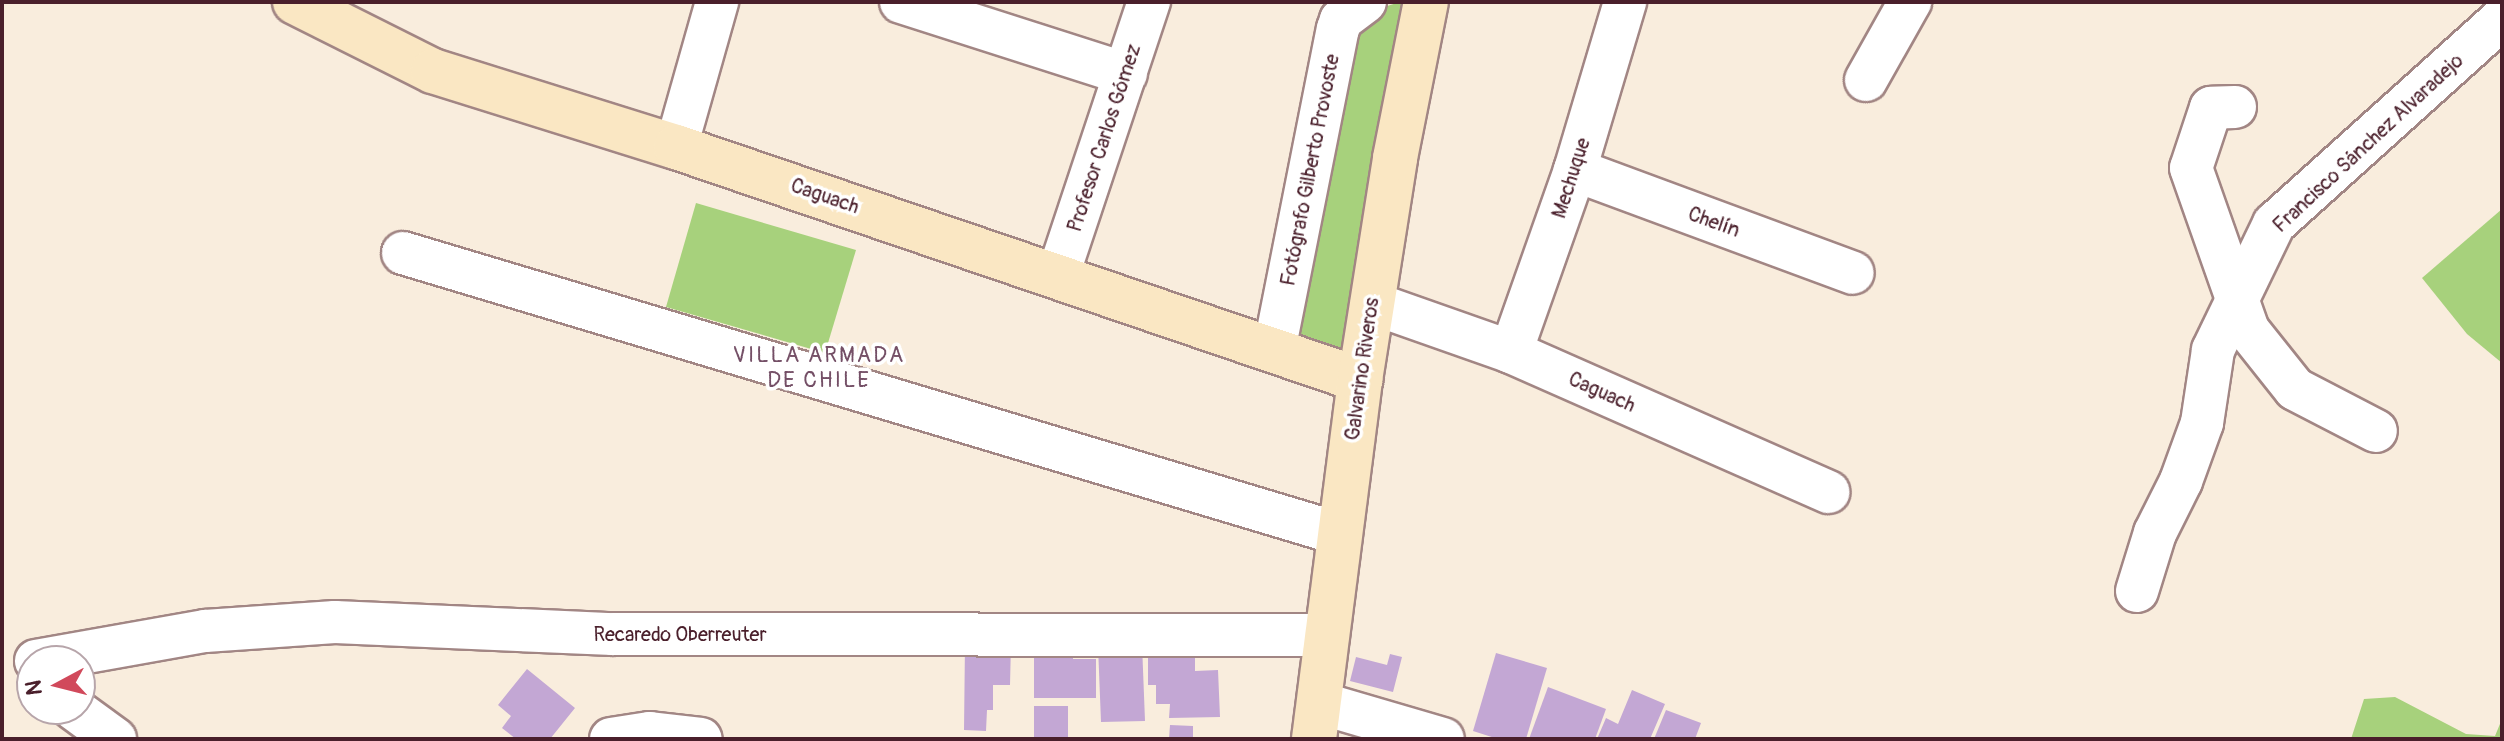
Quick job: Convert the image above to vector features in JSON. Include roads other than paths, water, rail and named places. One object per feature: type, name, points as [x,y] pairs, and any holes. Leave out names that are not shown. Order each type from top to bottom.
[{"type":"street","name":"Caguach","points":[[295,2],[433,71],[676,147],[1360,380]]},
{"type":"street","points":[[676,147],[717,2]]},
{"type":"street","points":[[901,2],[1126,74]]},
{"type":"street","name":"Profesor Carlos Gómez","points":[[1058,275],[1149,2]]},
{"type":"street","name":"Fotógrafo Gilberto Provoste","points":[[1274,351],[1338,29],[1341,20],[1365,2]]},
{"type":"street","name":"Galvarino Riveros","points":[[1317,721],[1360,380],[1395,158],[1426,2]]},
{"type":"street","name":"Mechuque","points":[[1511,352],[1575,170],[1625,2]]},
{"type":"street","points":[[1866,80],[1910,2]]},
{"type":"street","name":"Francisco Sánchez Alvaradejo","points":[[2137,591],[2155,533],[2181,481],[2202,423],[2213,350],[2274,224],[2502,19]]},
{"type":"street","points":[[2235,107],[2211,108],[2191,168],[2248,330],[2295,389],[2376,431]]},
{"type":"street","name":"Chelín","points":[[1575,170],[1853,273]]},
{"type":"street","points":[[403,253],[1340,534]]},
{"type":"street","name":"Caguach","points":[[1372,303],[1511,352],[1828,492]]},
{"type":"street","name":"Recaredo Oberreuter","points":[[96,653],[205,631],[335,622],[613,634],[1327,635]]},
{"type":"street","points":[[1317,721],[1443,739]]},
{"type":"street","points":[[96,725],[115,739]]},
{"type":"street","points":[[611,739],[650,733],[701,739]]},
{"type":"district","name":"VILLA ARMADA DE CHILE","points":[[819,368]]}]
